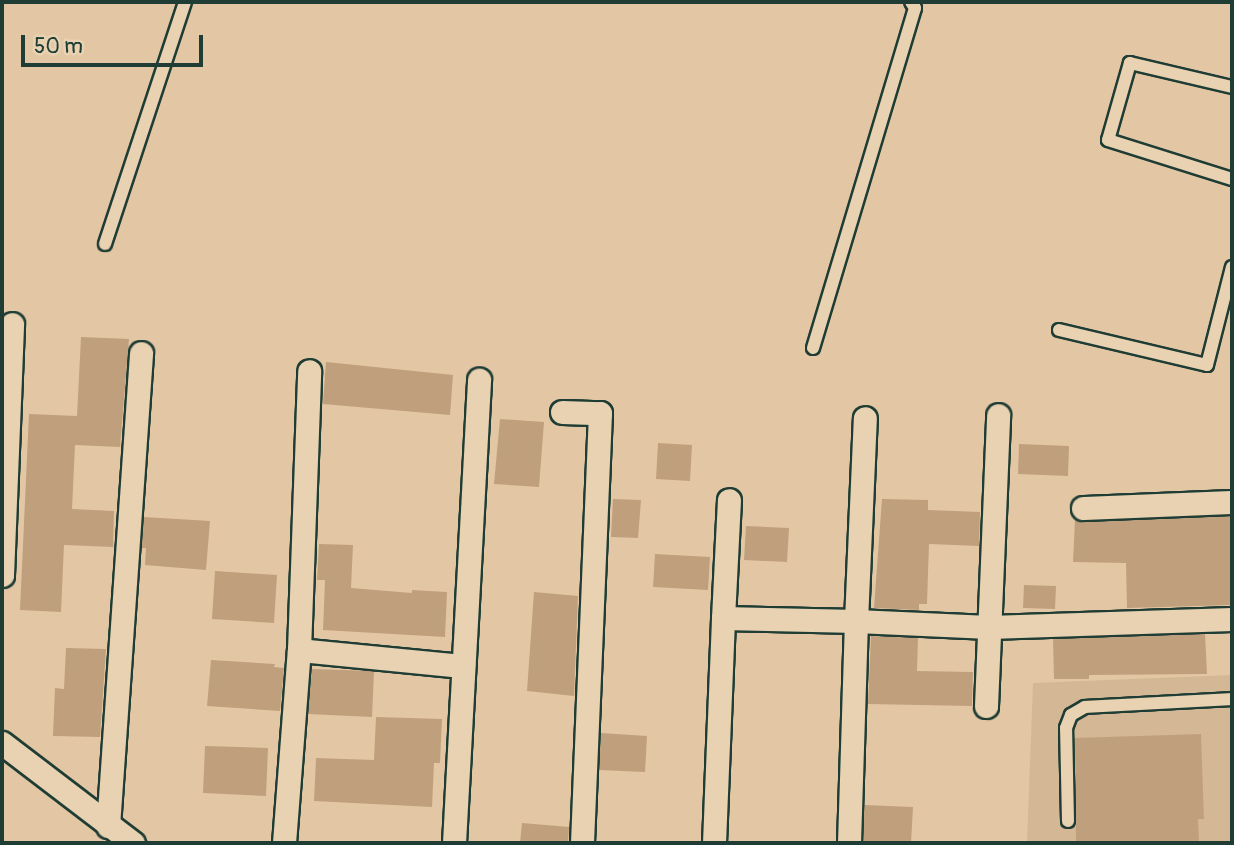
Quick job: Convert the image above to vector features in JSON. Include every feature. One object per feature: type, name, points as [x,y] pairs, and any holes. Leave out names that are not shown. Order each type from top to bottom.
[{"type":"street","points":[[2,575],[12,324]]},
{"type":"street","points":[[108,826],[141,353]]},
{"type":"street","points":[[285,843],[299,650],[309,370]]},
{"type":"street","points":[[454,843],[479,380]]},
{"type":"street","points":[[562,412],[600,413],[582,843]]},
{"type":"street","points":[[986,706],[998,415]]},
{"type":"street","points":[[849,843],[865,418]]},
{"type":"street","points":[[714,843],[730,500]]},
{"type":"street","points":[[1083,508],[1232,502]]},
{"type":"street","points":[[723,618],[989,627],[1232,619]]},
{"type":"street","points":[[299,650],[463,666]]},
{"type":"street","points":[[2,743],[133,843]]},
{"type":"lane","points":[[105,244],[185,2]]},
{"type":"lane","points":[[813,348],[915,8],[911,2]]},
{"type":"lane","points":[[1232,86],[1130,63],[1108,140],[1232,179]]},
{"type":"lane","points":[[1059,330],[1207,365],[1232,267]]},
{"type":"lane","points":[[1068,821],[1066,729],[1071,715],[1085,707],[1232,699]]},
{"type":"shaded area","points":[[1232,675],[1232,843],[1027,843],[1033,683]]},
{"type":"building","points":[[81,337],[129,339],[120,447],[75,445],[72,509],[114,511],[113,547],[64,545],[61,612],[20,610],[29,414],[77,416]]},
{"type":"building","points":[[326,362],[453,375],[450,415],[323,404]]},
{"type":"building","points":[[500,419],[544,422],[539,487],[494,484]]},
{"type":"building","points":[[658,443],[692,445],[690,481],[656,479]]},
{"type":"building","points":[[1019,444],[1069,446],[1068,476],[1018,474]]},
{"type":"building","points":[[613,499],[641,500],[638,538],[611,537]]},
{"type":"building","points":[[882,499],[928,500],[928,510],[980,512],[979,546],[929,544],[927,604],[919,604],[919,610],[874,608]]},
{"type":"building","points":[[1232,516],[1232,605],[1127,608],[1126,563],[1073,562],[1075,519],[1084,522]]},
{"type":"building","points":[[144,517],[210,521],[206,570],[145,565],[146,548],[141,548]]},
{"type":"building","points":[[746,526],[789,528],[787,562],[744,560]]},
{"type":"building","points":[[319,544],[353,545],[351,588],[412,593],[412,590],[447,592],[445,637],[323,630],[325,580],[317,580]]},
{"type":"building","points":[[655,554],[710,557],[708,590],[653,587]]},
{"type":"building","points":[[215,571],[277,575],[274,623],[212,619]]},
{"type":"building","points":[[1024,585],[1056,586],[1055,609],[1023,608]]},
{"type":"building","points":[[534,592],[578,596],[574,696],[527,691]]},
{"type":"building","points":[[1205,634],[1207,674],[1089,675],[1089,679],[1054,679],[1053,639]]},
{"type":"building","points":[[871,636],[918,638],[917,671],[973,672],[972,706],[868,704]]},
{"type":"building","points":[[66,648],[106,649],[100,737],[53,736],[55,688],[64,689]]},
{"type":"building","points":[[211,660],[275,664],[274,667],[284,668],[280,711],[207,706]]},
{"type":"building","points":[[312,669],[374,671],[372,717],[308,714]]},
{"type":"building","points":[[376,717],[442,719],[440,763],[434,763],[432,807],[314,801],[316,758],[374,760]]},
{"type":"building","points":[[601,733],[647,736],[645,772],[599,770]]},
{"type":"building","points":[[1201,734],[1204,819],[1198,819],[1199,843],[1076,843],[1075,738]]},
{"type":"building","points":[[205,746],[268,748],[266,796],[203,793]]},
{"type":"building","points":[[864,805],[913,807],[911,843],[863,843]]},
{"type":"building","points":[[522,823],[569,827],[568,843],[520,843]]}]
